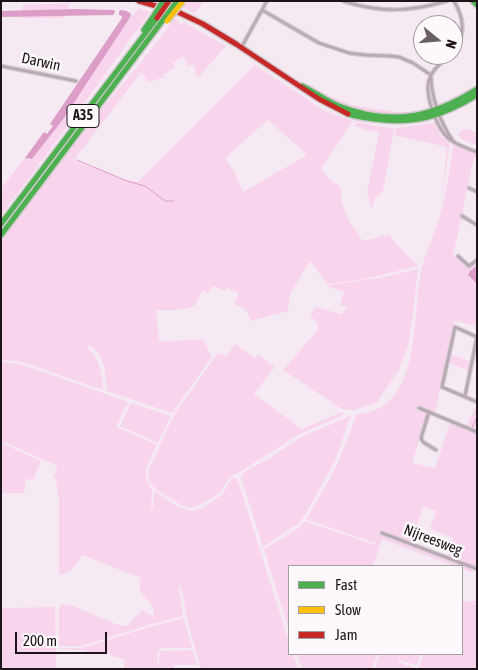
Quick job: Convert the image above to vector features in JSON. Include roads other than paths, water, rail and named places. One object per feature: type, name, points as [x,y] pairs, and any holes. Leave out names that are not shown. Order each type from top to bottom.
[{"type":"main road","points":[[139,1],[179,13],[214,30],[320,100],[353,116],[396,122],[417,121],[477,95]]},
{"type":"main road","name":"A35","points":[[155,17],[163,1]]},
{"type":"main road","name":"A35","points":[[1,224],[131,52],[155,17],[169,1]]},
{"type":"main road","name":"A35","points":[[165,21],[177,1]]},
{"type":"main road","name":"A35","points":[[1,235],[158,26],[183,1]]},
{"type":"main road","points":[[473,1],[477,5]]},
{"type":"main road","points":[[436,113],[477,89]]},
{"type":"street","points":[[241,48],[267,1]]},
{"type":"street","points":[[343,1],[370,8],[401,10],[422,8],[447,1]]},
{"type":"street","points":[[454,1],[460,15]]},
{"type":"street","points":[[262,10],[319,43],[349,53],[399,58],[420,67],[431,75]]},
{"type":"street","points":[[439,65],[431,75],[431,88],[441,130],[450,140],[477,152]]},
{"type":"street","name":"Darwin","points":[[1,66],[76,82]]},
{"type":"street","points":[[469,188],[477,192]]},
{"type":"street","points":[[462,216],[477,224]]},
{"type":"street","points":[[458,256],[469,266],[477,260]]},
{"type":"street","points":[[464,396],[477,337],[455,327],[442,387],[477,402]]},
{"type":"street","points":[[419,408],[477,432]]},
{"type":"street","points":[[429,412],[421,441],[436,450]]},
{"type":"street","name":"Nijreesweg","points":[[382,533],[477,569]]},
{"type":"waterway","points":[[77,160],[127,181],[145,186],[165,201],[174,201]]},
{"type":"waterway","points":[[472,428],[477,417]]}]
